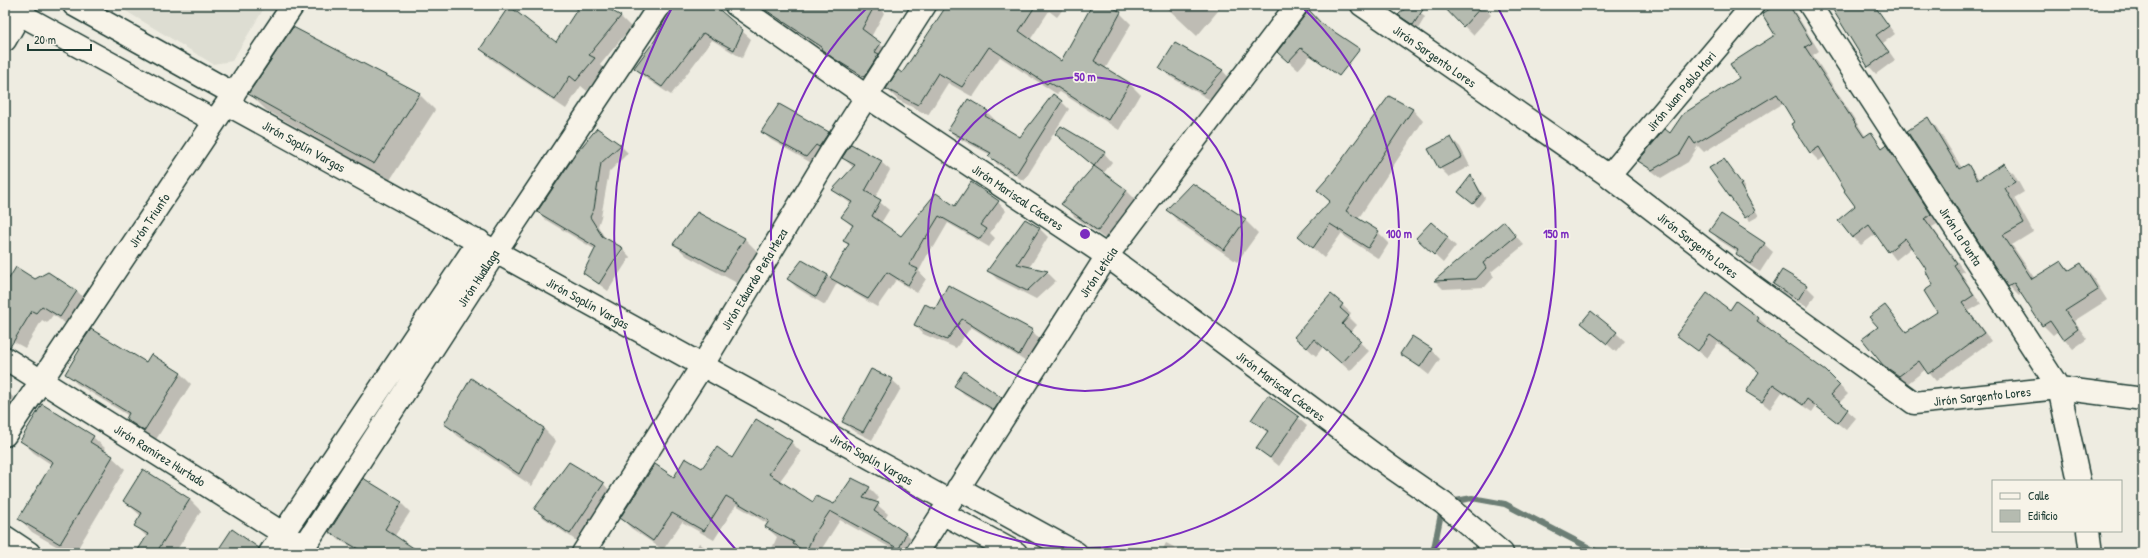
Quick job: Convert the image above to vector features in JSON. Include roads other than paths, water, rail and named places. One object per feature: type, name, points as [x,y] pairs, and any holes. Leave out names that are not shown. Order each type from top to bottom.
[{"type":"street","name":"Jirón Soplín Vargas","points":[[74,5],[226,106]]},
{"type":"street","name":"Jirón Triunfo","points":[[5,435],[293,5]]},
{"type":"street","name":"Jirón Huallaga","points":[[270,553],[660,5]]},
{"type":"street","name":"Jirón Mariscal Cáceres","points":[[736,5],[866,96],[1107,256],[1391,467],[1443,503],[1497,549]]},
{"type":"street","name":"Jirón Eduardo Peña Meza","points":[[583,553],[702,366],[866,96],[925,5]]},
{"type":"street","name":"Jirón Leticia","points":[[917,553],[1107,256],[1297,5]]},
{"type":"street","name":"Jirón Sargento Lores","points":[[1362,5],[1610,176],[1752,286],[1914,403],[2059,388],[2143,399]]},
{"type":"street","name":"Jirón Juan Pablo Mori","points":[[1610,176],[1753,5]]},
{"type":"street","name":"Jirón La Punta","points":[[1810,5],[2059,388],[2079,480]]},
{"type":"street","name":"Jirón Soplín Vargas","points":[[23,10],[226,106],[488,246],[702,366],[950,500],[1076,553]]},
{"type":"street","points":[[5,40],[23,10]]},
{"type":"street","name":"Jirón Huallaga","points":[[306,551],[488,246]]},
{"type":"street","name":"Jirón Ramírez Hurtado","points":[[5,358],[283,533],[306,551]]},
{"type":"street","name":"Jirón Soplín Vargas","points":[[950,500],[1016,553]]},
{"type":"street","points":[[2088,532],[2091,553]]},
{"type":"street","points":[[5,537],[29,553]]},
{"type":"waterway","points":[[1450,502],[1472,498],[1505,504],[1599,553]]},
{"type":"waterway","points":[[1433,553],[1442,509]]}]
